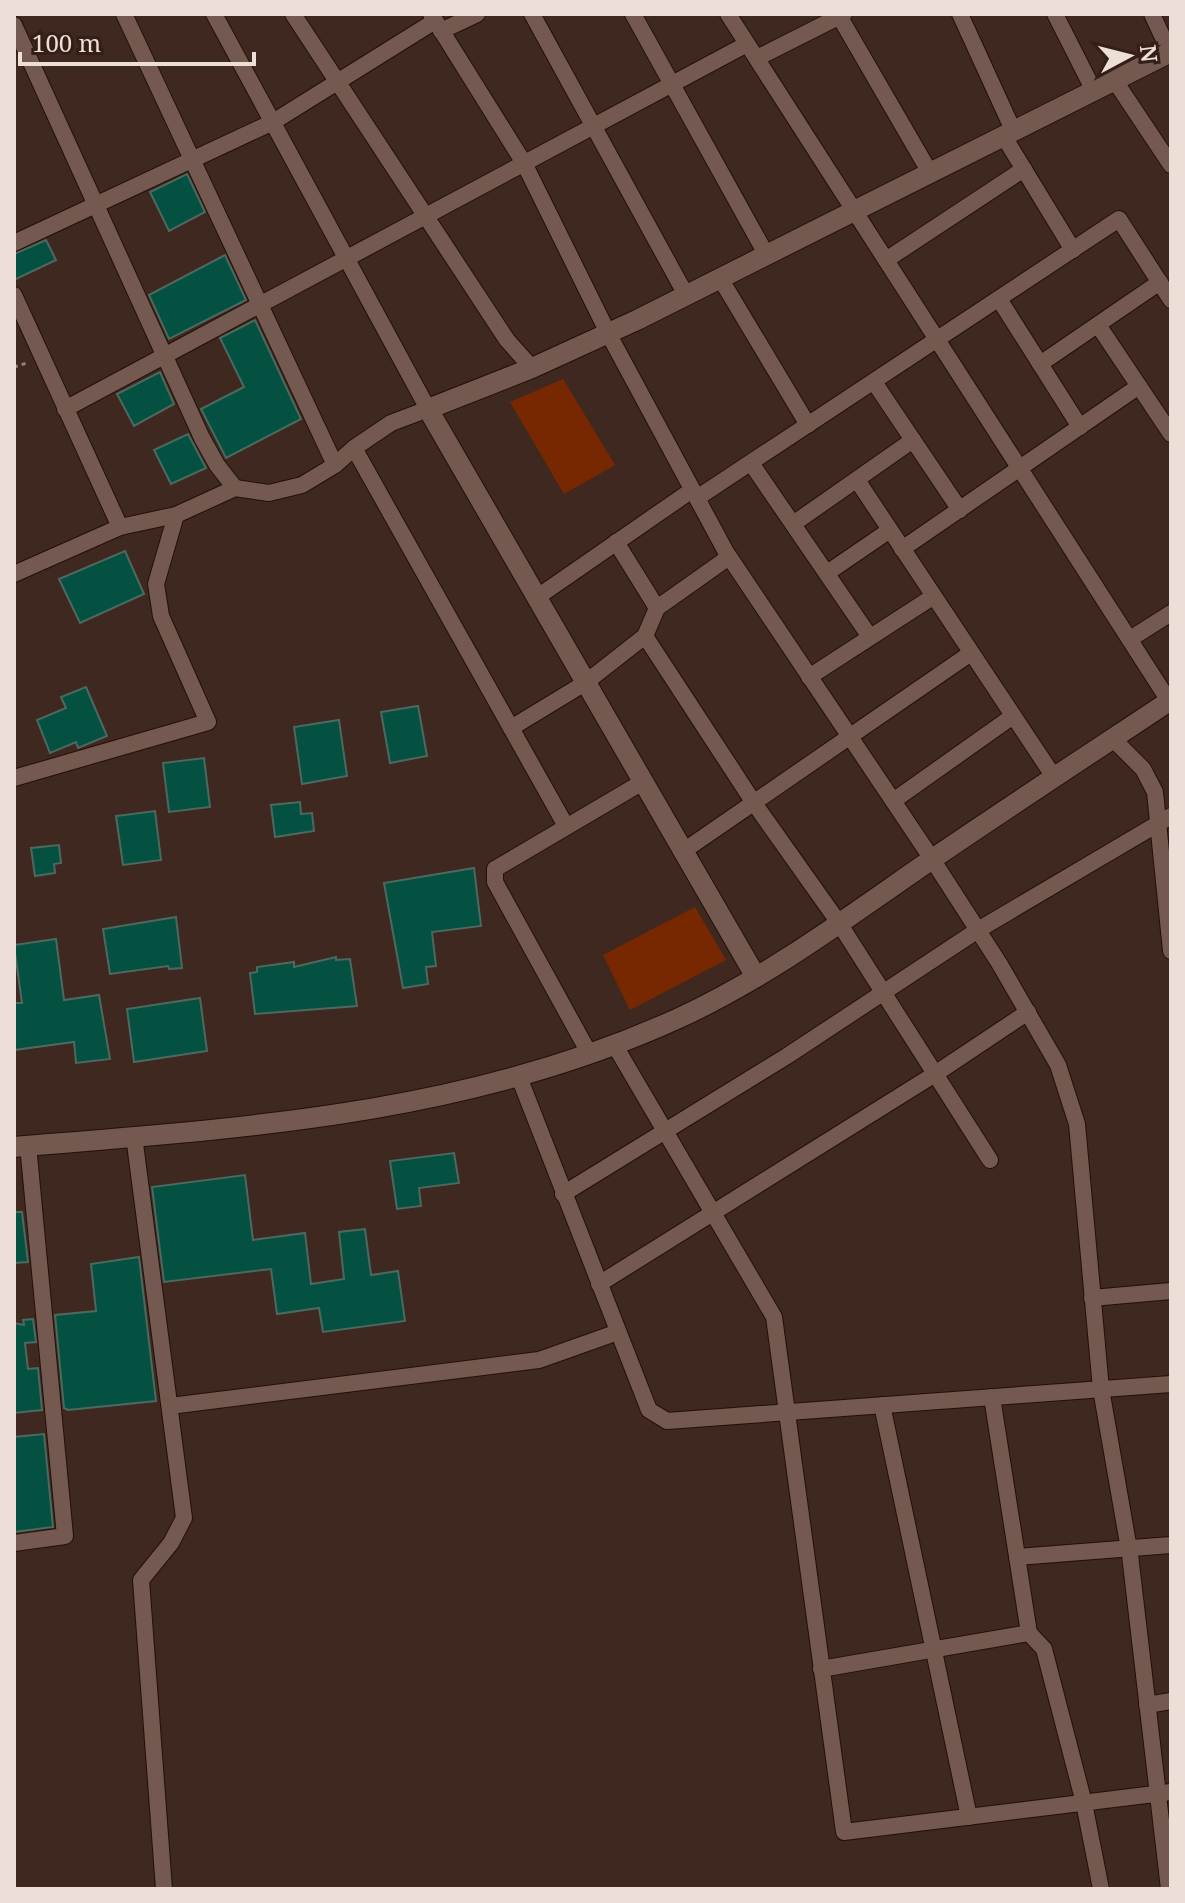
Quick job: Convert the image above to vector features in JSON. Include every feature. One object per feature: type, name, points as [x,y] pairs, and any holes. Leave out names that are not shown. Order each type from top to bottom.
[{"type":"street","points":[[124,14],[335,465]]},
{"type":"street","points":[[214,14],[428,409],[641,783],[756,977]]},
{"type":"street","points":[[293,14],[507,340],[532,368]]},
{"type":"street","points":[[14,243],[273,122],[436,22],[477,14]]},
{"type":"street","points":[[532,14],[686,295]]},
{"type":"street","points":[[633,14],[766,254]]},
{"type":"street","points":[[14,1543],[65,1536],[21,1146],[352,1114],[414,1103],[519,1077],[614,1044],[680,1018],[756,977],[1170,700],[728,14]]},
{"type":"street","points":[[960,14],[1024,169],[1073,250]]},
{"type":"street","points":[[1055,14],[1094,91]]},
{"type":"street","points":[[14,574],[120,527],[176,515],[235,488],[269,493],[302,485],[335,465],[391,423],[532,368],[608,333],[1170,52],[1152,14]]},
{"type":"street","points":[[757,58],[840,15],[929,171]]},
{"type":"street","points":[[436,22],[524,163],[608,333],[729,557],[978,930],[1058,1065],[1077,1124],[1101,1389],[1129,1549],[1147,1705],[1164,1793],[1169,1889]]},
{"type":"street","points":[[14,25],[209,452],[235,488]]},
{"type":"street","points":[[65,409],[747,44]]},
{"type":"street","points":[[1115,81],[1171,165]]},
{"type":"street","points":[[886,260],[1024,169]]},
{"type":"street","points":[[536,598],[616,542],[751,463],[1119,219],[1171,300]]},
{"type":"street","points":[[720,278],[808,425]]},
{"type":"street","points":[[1040,364],[1160,282]]},
{"type":"street","points":[[14,295],[120,527]]},
{"type":"street","points":[[999,299],[1080,427]]},
{"type":"street","points":[[1098,325],[1171,434]]},
{"type":"street","points":[[874,382],[960,510]]},
{"type":"street","points":[[902,549],[1139,386]]},
{"type":"street","points":[[793,524],[913,440]]},
{"type":"street","points":[[354,448],[566,826]]},
{"type":"street","points":[[751,463],[870,637]]},
{"type":"street","points":[[857,480],[1054,777]]},
{"type":"street","points":[[14,778],[208,722],[161,616],[156,584],[176,515]]},
{"type":"street","points":[[827,573],[890,530]]},
{"type":"street","points":[[616,542],[657,608]]},
{"type":"street","points":[[511,728],[585,683],[645,636],[657,608],[729,557]]},
{"type":"street","points":[[809,677],[934,596]]},
{"type":"street","points":[[1130,639],[1171,613]]},
{"type":"street","points":[[645,636],[754,803],[839,923],[990,1160]]},
{"type":"street","points":[[682,852],[971,653]]},
{"type":"street","points":[[893,801],[1013,716]]},
{"type":"street","points":[[1112,738],[1143,769],[1164,820],[1171,951]]},
{"type":"street","points":[[589,1053],[495,882],[495,869],[506,859],[641,783]]},
{"type":"street","points":[[563,1194],[884,993],[978,930],[1164,820]]},
{"type":"street","points":[[599,1284],[935,1074],[1028,1012]]},
{"type":"street","points":[[614,1044],[774,1317],[844,1832],[1164,1793]]},
{"type":"street","points":[[519,1077],[649,1410],[667,1421],[1171,1384]]},
{"type":"street","points":[[134,1136],[184,1518],[171,1543],[141,1580],[164,1889]]},
{"type":"street","points":[[1092,1298],[1171,1291]]},
{"type":"street","points":[[170,1406],[539,1360],[618,1332]]},
{"type":"street","points":[[992,1397],[1029,1633],[1044,1649],[1084,1803],[1101,1889]]},
{"type":"street","points":[[882,1405],[969,1817]]},
{"type":"street","points":[[1017,1557],[1171,1545]]},
{"type":"street","points":[[821,1669],[934,1652],[1029,1633]]},
{"type":"street","points":[[1147,1705],[1171,1701]]},
{"type":"shaded area","points":[[563,379],[615,465],[564,494],[510,402]]},
{"type":"shaded area","points":[[695,907],[726,960],[630,1010],[603,955]]},
{"type":"building","points":[[187,174],[205,212],[169,231],[150,192]]},
{"type":"building","points":[[46,240],[56,260],[14,280],[14,254]]},
{"type":"building","points":[[225,255],[246,300],[169,339],[149,295]]},
{"type":"building","points":[[255,320],[301,419],[226,458],[201,409],[244,387],[220,338]]},
{"type":"building","points":[[160,372],[174,404],[134,426],[117,394]]},
{"type":"building","points":[[188,434],[206,468],[171,484],[154,450]]},
{"type":"building","points":[[125,551],[144,594],[80,623],[59,579]]},
{"type":"building","points":[[86,687],[107,736],[78,748],[76,742],[50,753],[37,720],[66,708],[61,697]]},
{"type":"building","points":[[418,706],[427,756],[390,763],[381,712]]},
{"type":"building","points":[[339,720],[347,776],[302,784],[294,727]]},
{"type":"building","points":[[204,758],[210,807],[169,812],[163,763]]},
{"type":"building","points":[[300,802],[301,814],[312,813],[314,831],[275,837],[271,805]]},
{"type":"building","points":[[155,811],[161,860],[123,865],[116,816]]},
{"type":"building","points":[[59,845],[61,863],[54,864],[55,873],[35,876],[31,848]]},
{"type":"building","points":[[474,868],[481,926],[432,932],[436,966],[426,967],[428,984],[403,988],[384,883]]},
{"type":"building","points":[[176,917],[182,968],[169,969],[168,966],[110,974],[103,929]]},
{"type":"building","points":[[56,939],[64,1000],[99,995],[110,1059],[76,1063],[74,1042],[14,1050],[14,1003],[22,1003],[14,945]]},
{"type":"building","points":[[336,957],[336,960],[350,959],[357,1006],[255,1014],[250,973],[257,972],[257,967],[294,962],[294,967]]},
{"type":"building","points":[[200,998],[207,1051],[134,1062],[127,1009]]},
{"type":"building","points":[[454,1153],[459,1183],[419,1188],[421,1206],[397,1209],[390,1161]]},
{"type":"building","points":[[245,1175],[253,1240],[305,1233],[311,1284],[344,1279],[339,1232],[365,1229],[371,1275],[398,1271],[405,1321],[323,1332],[319,1308],[277,1314],[271,1269],[164,1282],[152,1187]]},
{"type":"building","points":[[14,1212],[22,1212],[28,1262],[14,1263]]},
{"type":"building","points":[[139,1257],[156,1401],[68,1410],[64,1408],[55,1315],[96,1311],[91,1264]]},
{"type":"building","points":[[33,1319],[36,1342],[25,1343],[28,1369],[38,1368],[42,1410],[14,1413],[14,1323],[24,1325],[23,1320]]},
{"type":"building","points":[[44,1434],[53,1527],[14,1532],[14,1437]]}]
